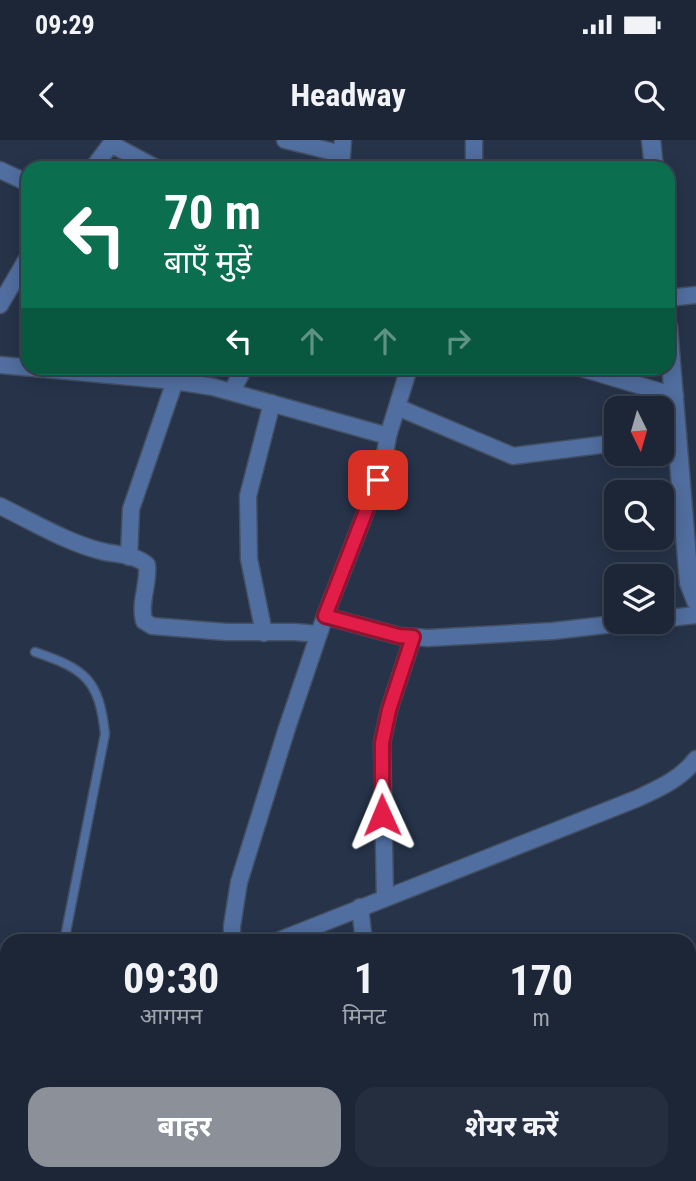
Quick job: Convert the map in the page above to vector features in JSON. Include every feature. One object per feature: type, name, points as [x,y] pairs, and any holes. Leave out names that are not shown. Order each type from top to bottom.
[{"type":"street","points":[[285,140],[342,154]]},
{"type":"street","points":[[474,140],[474,161]]},
{"type":"street","points":[[651,140],[653,161]]},
{"type":"street","points":[[98,161],[112,142],[144,161]]},
{"type":"street","points":[[0,170],[21,180]]},
{"type":"street","points":[[0,305],[21,269]]},
{"type":"street","points":[[675,297],[696,295]]},
{"type":"street","points":[[0,365],[21,367]]},
{"type":"street","points":[[109,375],[175,381],[232,391],[388,436]]},
{"type":"street","points":[[232,391],[240,375]]},
{"type":"street","points":[[232,934],[239,883],[287,728],[318,634],[383,466],[388,436],[408,375]]},
{"type":"street","points":[[603,375],[675,397]]},
{"type":"street","points":[[673,375],[674,405]]},
{"type":"street","points":[[129,557],[131,509],[175,381]]},
{"type":"street","points":[[264,633],[249,559],[248,496],[272,403]]},
{"type":"street","points":[[397,407],[513,456],[604,445]]},
{"type":"street","points":[[674,466],[696,626]]},
{"type":"street","points":[[0,506],[71,541],[148,565],[142,607],[144,621],[152,626],[318,634]]},
{"type":"street","points":[[674,614],[695,605]]},
{"type":"street","points":[[325,616],[399,636],[413,637],[464,637],[604,625]]},
{"type":"street","points":[[385,897],[382,743],[389,710],[413,637]]},
{"type":"street","points":[[294,934],[636,799],[671,782],[696,760]]},
{"type":"street","points":[[360,907],[363,934]]},
{"type":"lane","points":[[36,652],[70,664],[85,676],[97,694],[102,708],[105,734],[66,934]]},
{"type":"route","points":[[378,480],[325,616],[399,636],[413,637],[389,710],[382,743],[382,815]]}]
